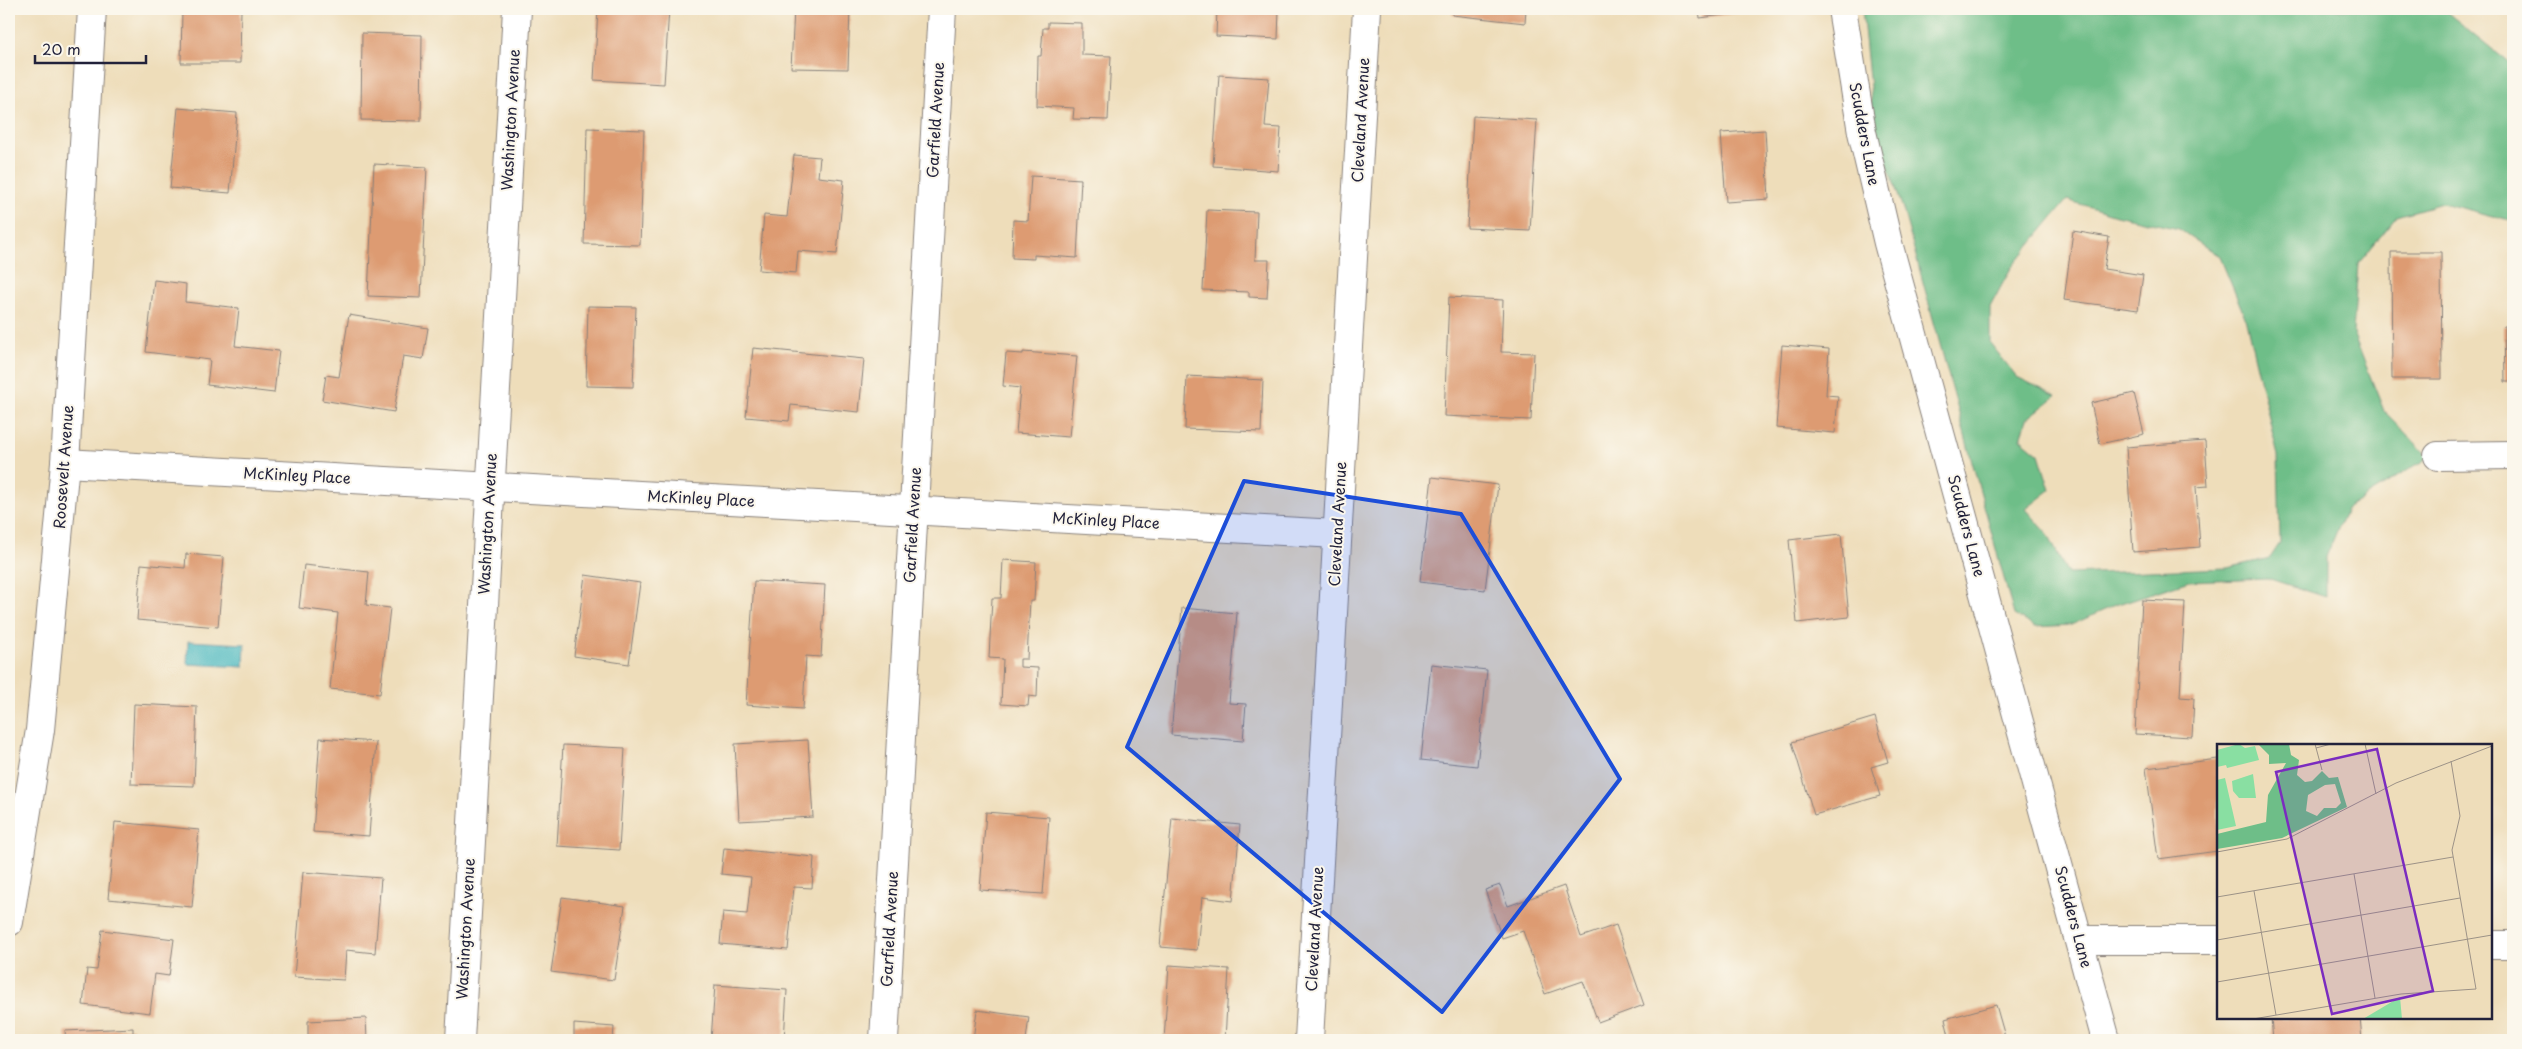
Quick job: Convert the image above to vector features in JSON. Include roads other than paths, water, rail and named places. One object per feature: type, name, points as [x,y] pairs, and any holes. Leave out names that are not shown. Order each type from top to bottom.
[{"type":"street","name":"Roosevelt Avenue","points":[[9,922],[40,730],[65,463],[92,9]]},
{"type":"street","name":"Washington Avenue","points":[[460,1040],[517,9]]},
{"type":"street","name":"Garfield Avenue","points":[[884,1040],[942,9]]},
{"type":"street","name":"Cleveland Avenue","points":[[1309,1040],[1367,9]]},
{"type":"street","name":"Scudders Lane","points":[[1842,9],[1862,132],[1888,243],[2106,1040]]},
{"type":"street","points":[[2438,456],[2513,455]]},
{"type":"street","name":"McKinley Place","points":[[65,463],[1337,534]]},
{"type":"street","points":[[2080,940],[2217,940]]},
{"type":"street","points":[[2492,945],[2513,945]]},
{"type":"water","points":[[188,641],[245,644],[244,667],[187,664]]}]
